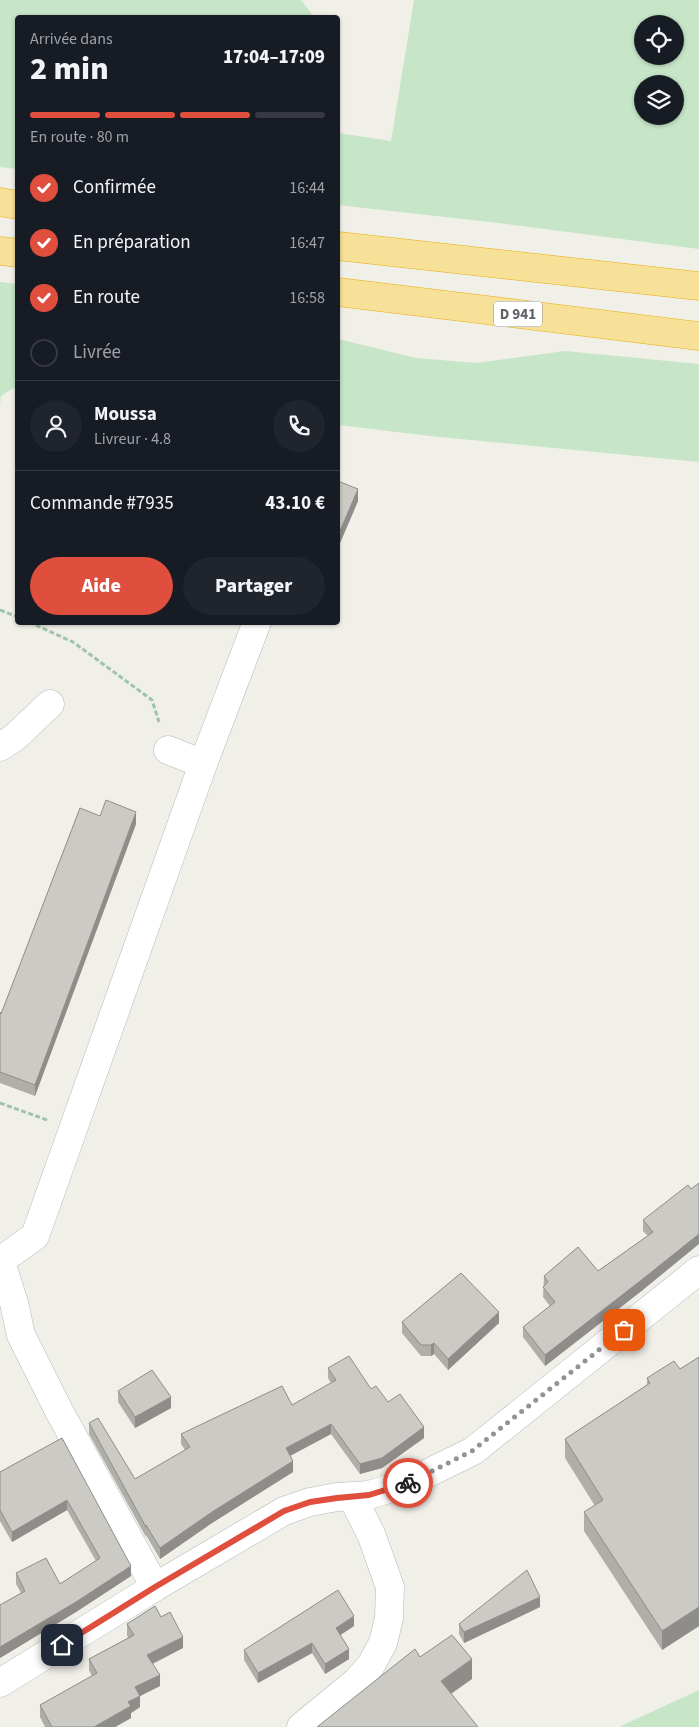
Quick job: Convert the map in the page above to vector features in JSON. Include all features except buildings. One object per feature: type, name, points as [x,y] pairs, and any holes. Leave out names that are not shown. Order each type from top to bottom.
[{"type":"highway","points":[[0,202],[15,204]]},
{"type":"highway","points":[[340,246],[699,286]]},
{"type":"highway","points":[[0,250],[15,252]]},
{"type":"highway","name":"D 941","points":[[340,292],[699,336]]},
{"type":"street","points":[[155,1587],[58,1409],[22,1335],[0,1260],[35,1236],[203,764],[255,625]]},
{"type":"street","points":[[0,747],[14,738],[50,704]]},
{"type":"street","points":[[168,750],[203,764]]},
{"type":"street","points":[[0,1683],[155,1587],[284,1511],[310,1502],[369,1495],[408,1483],[472,1451],[699,1270]]},
{"type":"street","points":[[300,1727],[357,1681],[372,1665],[384,1643],[389,1618],[390,1587],[371,1534],[352,1497]]},
{"type":"path","points":[[0,610],[15,617]]},
{"type":"path","points":[[36,625],[73,642],[152,700],[168,750]]},
{"type":"path","points":[[0,1103],[73,1129]]},
{"type":"green space","points":[[0,0],[301,0],[312,15],[15,15],[15,169],[0,167]]},
{"type":"green space","points":[[414,0],[699,0],[699,249],[507,224],[340,205],[340,133],[391,141]]},
{"type":"green space","points":[[0,282],[15,284],[15,388],[1,396],[0,406]]},
{"type":"green space","points":[[340,339],[416,358],[476,363],[565,351],[699,364],[699,462],[430,436],[340,425]]},
{"type":"green space","points":[[699,1690],[699,1727],[619,1727]]},
{"type":"way so far","points":[[408,1483],[472,1451],[624,1330]]},
{"type":"route","points":[[62,1645],[155,1587],[284,1511],[310,1502],[369,1495],[408,1483]]}]
